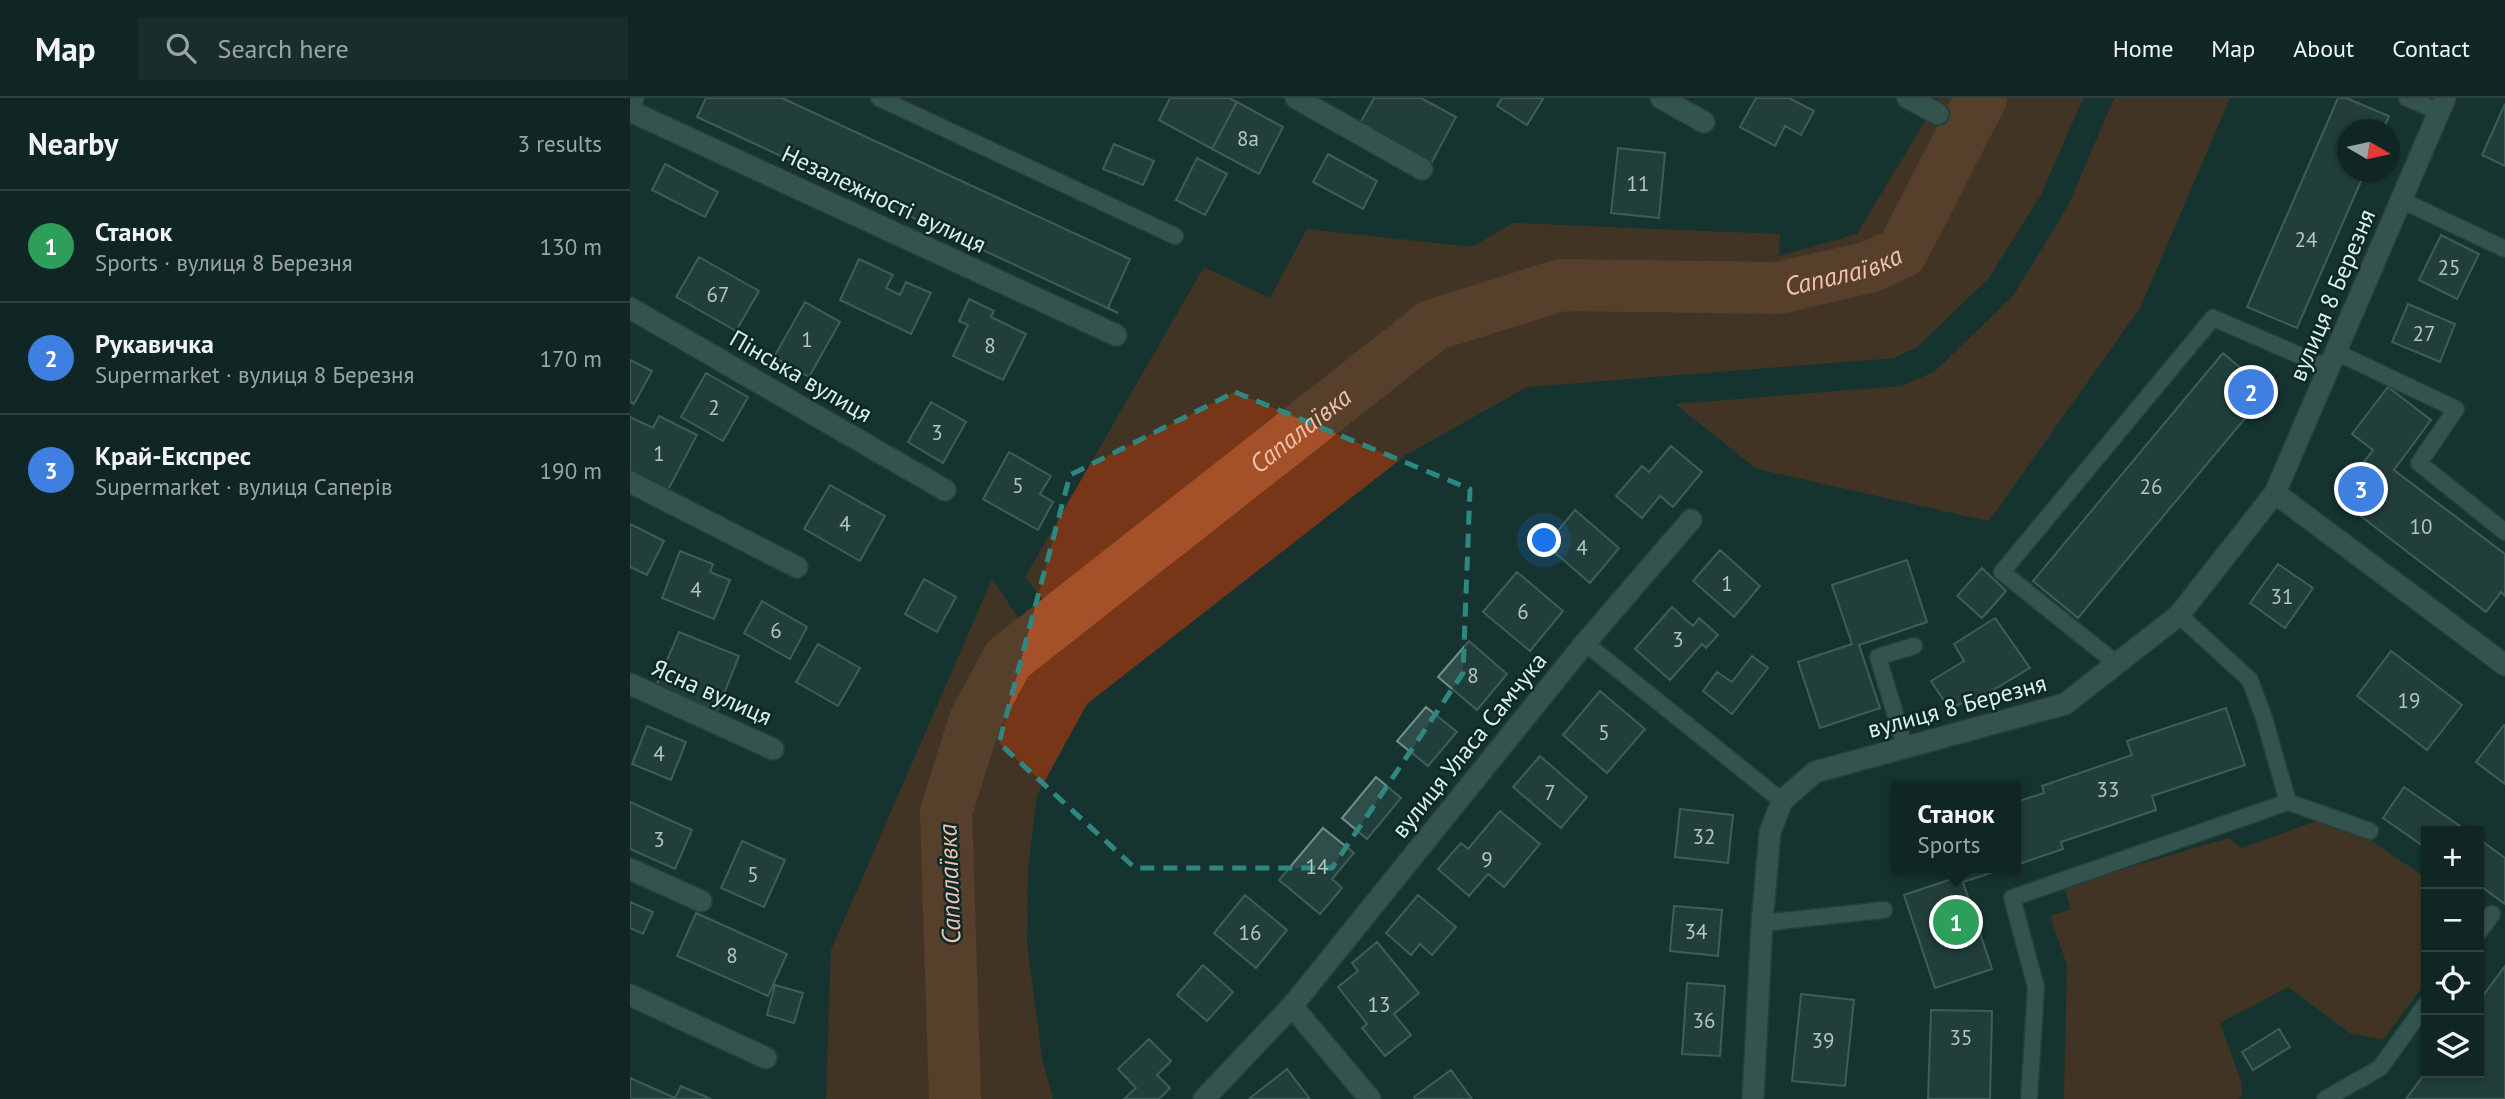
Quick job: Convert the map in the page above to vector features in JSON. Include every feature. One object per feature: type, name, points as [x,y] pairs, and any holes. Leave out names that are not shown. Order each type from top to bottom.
[{"type":"street","points":[[630,105],[633,98]]},
{"type":"street","points":[[1296,98],[1325,105],[1422,169]]},
{"type":"street","points":[[1661,98],[1704,122]]},
{"type":"street","points":[[1908,98],[1938,114]]},
{"type":"street","name":"вулиця 8 Березня","points":[[1753,1099],[1762,923],[1770,832],[1782,801],[1815,772],[2066,704],[2179,615],[2275,493],[2442,105]]},
{"type":"street","name":"Незалежності вулиця","points":[[630,111],[1116,335]]},
{"type":"street","name":"Пінська вулиця","points":[[630,308],[945,490]]},
{"type":"street","points":[[630,482],[797,567]]},
{"type":"street","points":[[2275,493],[2505,665]]},
{"type":"street","name":"вулиця Уласа Самчука","points":[[1204,1099],[1292,1006],[1585,643],[1691,520]]},
{"type":"street","name":"Ясна вулиця","points":[[630,684],[774,749]]},
{"type":"street","points":[[630,869],[701,901]]},
{"type":"street","points":[[630,995],[766,1058]]},
{"type":"street","points":[[1292,1006],[1370,1099]]},
{"type":"lane","points":[[879,98],[1175,236]]},
{"type":"lane","points":[[2407,98],[2442,105]]},
{"type":"lane","points":[[2401,200],[2505,249]]},
{"type":"lane","points":[[2117,664],[2002,572],[2213,318],[2333,360],[2456,409],[2419,463],[2505,531]]},
{"type":"lane","points":[[2179,615],[2250,680],[2288,802]]},
{"type":"lane","points":[[1585,643],[1782,801]]},
{"type":"lane","points":[[1905,747],[1878,657],[1914,646]]},
{"type":"lane","points":[[2028,1099],[2036,987],[2011,898],[2288,802],[2370,831]]},
{"type":"lane","points":[[1762,923],[1884,909]]},
{"type":"lane","points":[[2484,925],[2492,914]]},
{"type":"lane","points":[[2325,1099],[2380,1068],[2421,1011]]},
{"type":"highlighted area","points":[[1235,392],[1470,489],[1463,673],[1332,868],[1135,868],[999,743],[1070,475]]},
{"type":"shaded area","points":[[1939,98],[2083,98],[2042,193],[1989,278],[1917,347],[1894,358],[1527,387],[1406,455],[1087,704],[1037,795],[1028,867],[1027,944],[1042,1058],[1053,1099],[826,1099],[831,950],[992,579],[1022,623],[1046,604],[1025,577],[1204,267],[1270,298],[1307,229],[1472,247],[1513,223],[1780,234],[1779,256],[1857,234]]},
{"type":"shaded area","points":[[2114,98],[2230,98],[2140,308],[1989,521],[1757,469],[1675,404],[1901,386],[1934,372],[2013,296],[2068,206]]},
{"type":"shaded area","points":[[2319,820],[2369,839],[2421,875],[2421,989],[2383,1040],[2350,1033],[2288,987],[2220,1023],[2241,1081],[2242,1096],[2237,1099],[2064,1099],[2067,965],[2050,916],[2071,909],[2064,887],[2228,838],[2242,848]]},
{"type":"building","points":[[706,98],[782,98],[1130,259],[1108,308],[1118,313],[697,117]]},
{"type":"building","points":[[1170,98],[1229,98],[1237,102],[1212,149],[1159,120]]},
{"type":"building","points":[[1374,98],[1421,98],[1456,117],[1431,164],[1359,125]]},
{"type":"building","points":[[1502,98],[1543,99],[1527,125],[1497,106]]},
{"type":"building","points":[[1756,98],[1789,98],[1814,111],[1801,135],[1785,126],[1775,146],[1740,127]]},
{"type":"building","points":[[2338,98],[2346,98],[2389,116],[2388,119],[2337,119],[2337,182],[2361,182],[2297,328],[2247,307]]},
{"type":"building","points":[[1237,102],[1283,127],[1259,174],[1212,149]]},
{"type":"building","points":[[2505,104],[2505,166],[2482,155]]},
{"type":"building","points":[[1114,144],[1154,161],[1143,185],[1103,169]]},
{"type":"building","points":[[1618,148],[1665,153],[1659,218],[1611,213]]},
{"type":"building","points":[[1328,154],[1377,181],[1363,209],[1313,182]]},
{"type":"building","points":[[1197,158],[1227,174],[1205,215],[1176,200]]},
{"type":"building","points":[[665,164],[718,192],[705,217],[652,190]]},
{"type":"building","points":[[2441,235],[2479,254],[2457,299],[2419,280]]},
{"type":"building","points":[[699,257],[759,291],[736,331],[676,297]]},
{"type":"building","points":[[859,259],[893,275],[886,288],[900,295],[906,282],[931,293],[911,334],[840,300]]},
{"type":"building","points":[[969,299],[994,311],[991,317],[1026,334],[1003,380],[953,356],[968,325],[959,321]]},
{"type":"building","points":[[805,302],[840,322],[809,377],[774,357]]},
{"type":"building","points":[[2408,304],[2455,324],[2440,362],[2392,342]]},
{"type":"building","points":[[2223,353],[2268,391],[2078,618],[2033,581]]},
{"type":"building","points":[[630,360],[652,371],[634,404],[630,402]]},
{"type":"building","points":[[706,373],[748,397],[723,441],[681,417]]},
{"type":"building","points":[[2388,387],[2431,420],[2394,470],[2505,554],[2505,596],[2501,592],[2486,612],[2337,498],[2373,450],[2352,434]]},
{"type":"building","points":[[931,402],[966,422],[943,463],[908,442]]},
{"type":"building","points":[[659,416],[697,435],[668,490],[630,470],[630,417],[653,428]]},
{"type":"building","points":[[1671,446],[1702,472],[1673,507],[1660,496],[1642,518],[1616,496],[1642,466],[1649,472]]},
{"type":"building","points":[[1009,452],[1051,476],[1040,494],[1053,502],[1038,530],[983,499]]},
{"type":"building","points":[[830,485],[885,516],[860,561],[804,529]]},
{"type":"building","points":[[1575,510],[1619,548],[1590,583],[1546,545]]},
{"type":"building","points":[[630,524],[664,541],[647,575],[630,567]]},
{"type":"building","points":[[1720,550],[1760,586],[1734,617],[1693,581]]},
{"type":"building","points":[[680,551],[713,564],[710,572],[730,580],[714,619],[662,598]]},
{"type":"building","points":[[1907,560],[1927,622],[1859,645],[1880,708],[1820,728],[1798,662],[1852,644],[1832,585]]},
{"type":"building","points":[[2278,564],[2313,588],[2285,628],[2250,603]]},
{"type":"building","points":[[1982,568],[2006,591],[1982,618],[1957,596]]},
{"type":"building","points":[[1517,572],[1563,611],[1530,651],[1483,612]]},
{"type":"building","points":[[924,579],[956,597],[937,632],[905,614]]},
{"type":"building","points":[[762,601],[807,627],[790,659],[744,633]]},
{"type":"building","points":[[1672,607],[1693,626],[1699,618],[1718,635],[1706,648],[1702,644],[1670,680],[1635,649]]},
{"type":"building","points":[[1995,618],[2030,668],[1983,696],[1949,708],[1931,681],[1964,661],[1954,644]]},
{"type":"building","points":[[679,632],[739,656],[717,711],[656,686]]},
{"type":"building","points":[[1469,641],[1507,674],[1477,710],[1438,677]]},
{"type":"building","points":[[818,644],[860,668],[838,706],[796,682]]},
{"type":"building","points":[[2391,651],[2462,705],[2427,750],[2357,696]]},
{"type":"building","points":[[1752,656],[1768,668],[1732,714],[1703,691],[1717,672],[1732,682]]},
{"type":"building","points":[[1600,691],[1645,729],[1607,773],[1563,735]]},
{"type":"building","points":[[1426,707],[1457,732],[1428,766],[1397,741]]},
{"type":"building","points":[[2226,708],[2245,765],[2152,796],[2156,810],[2061,842],[2063,849],[2021,863],[2021,800],[2044,793],[2042,786],[2132,755],[2127,741]]},
{"type":"building","points":[[647,726],[686,742],[671,780],[632,764]]},
{"type":"building","points":[[2505,726],[2505,784],[2476,762]]},
{"type":"building","points":[[1540,756],[1587,797],[1561,828],[1513,787]]},
{"type":"building","points":[[1376,777],[1401,798],[1367,839],[1342,818]]},
{"type":"building","points":[[2404,787],[2460,826],[2421,826],[2421,845],[2383,818]]},
{"type":"building","points":[[630,802],[692,830],[675,869],[630,849]]},
{"type":"building","points":[[1680,809],[1733,815],[1728,863],[1675,857]]},
{"type":"building","points":[[1500,811],[1540,844],[1504,887],[1488,874],[1469,896],[1438,869],[1461,843],[1468,849]]},
{"type":"building","points":[[1323,828],[1354,853],[1332,879],[1342,888],[1320,914],[1279,880]]},
{"type":"building","points":[[742,841],[785,860],[764,907],[721,888]]},
{"type":"building","points":[[2484,843],[2505,858],[2505,904],[2484,889]]},
{"type":"building","points":[[1960,873],[1991,873],[1963,882],[1992,969],[1935,988],[1904,895],[1961,876]]},
{"type":"building","points":[[1245,895],[1287,930],[1256,968],[1214,933]]},
{"type":"building","points":[[1418,895],[1456,927],[1432,955],[1420,944],[1411,955],[1386,933]]},
{"type":"building","points":[[630,902],[653,912],[643,934],[630,928]]},
{"type":"building","points":[[1674,906],[1722,910],[1718,956],[1670,951]]},
{"type":"building","points":[[696,913],[787,954],[768,996],[677,956]]},
{"type":"building","points":[[1377,942],[1419,993],[1394,1014],[1411,1035],[1385,1056],[1362,1028],[1367,1024],[1338,987],[1358,971],[1352,963]]},
{"type":"building","points":[[1203,965],[1233,992],[1207,1021],[1177,995]]},
{"type":"building","points":[[2505,966],[2505,1099],[2406,1099],[2422,1078],[2484,1078],[2484,994]]},
{"type":"building","points":[[1687,983],[1725,986],[1720,1056],[1682,1054]]},
{"type":"building","points":[[775,985],[803,993],[794,1023],[767,1015]]},
{"type":"building","points":[[1801,994],[1854,1000],[1845,1086],[1792,1081]]},
{"type":"building","points":[[1931,1010],[1992,1011],[1990,1099],[1928,1099]]},
{"type":"building","points":[[2279,1029],[2290,1047],[2253,1070],[2242,1052]]},
{"type":"building","points":[[1149,1039],[1171,1061],[1157,1075],[1170,1088],[1159,1099],[1124,1099],[1136,1088],[1118,1069]]},
{"type":"building","points":[[1287,1069],[1310,1099],[1249,1099]]},
{"type":"building","points":[[1451,1070],[1472,1099],[1415,1099],[1414,1097]]},
{"type":"building","points":[[630,1078],[675,1098],[681,1086],[711,1099],[630,1099]]},
{"type":"waterway","name":"Сапалаївка","points":[[955,1099],[946,812],[975,720],[1008,659],[1433,325],[1561,285],[1778,288],[1870,267],[1902,252],[1981,98]]},
{"type":"place","name":"Рукавичка","points":[[2251,392]]},
{"type":"place","name":"Край-Експрес","points":[[2361,489]]},
{"type":"place","name":"Станок","points":[[1956,922]]}]
